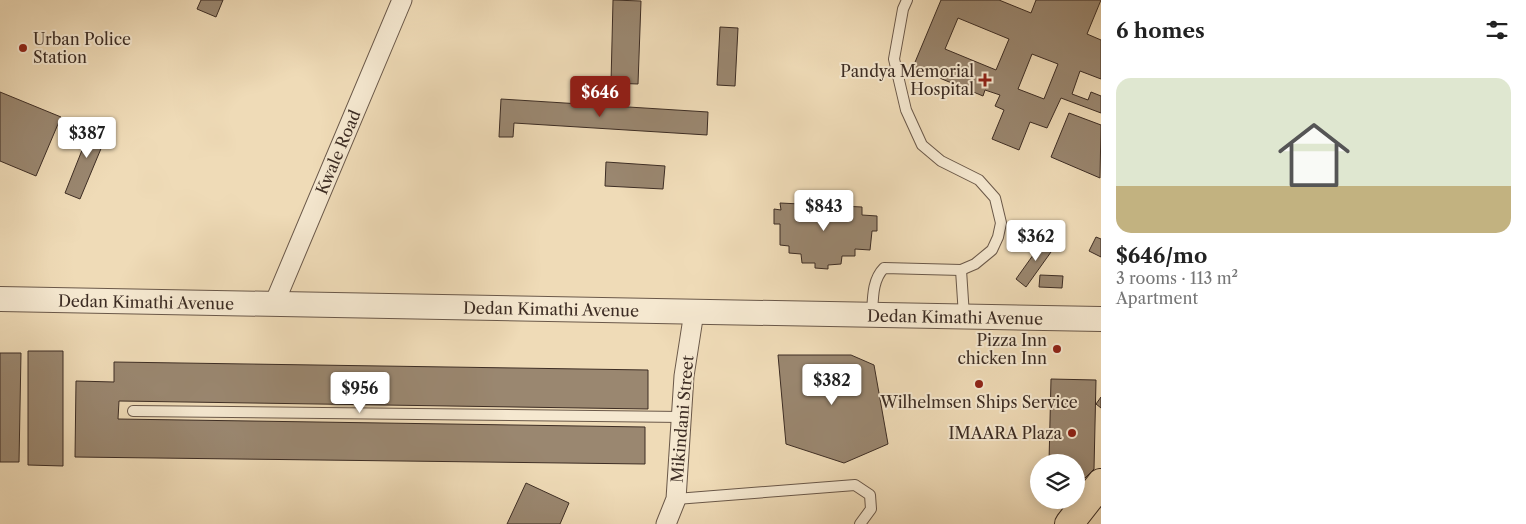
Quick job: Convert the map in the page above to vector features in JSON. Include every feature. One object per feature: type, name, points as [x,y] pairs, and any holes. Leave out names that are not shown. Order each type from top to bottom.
[{"type":"highway","points":[[1070,524],[1101,483]]},
{"type":"street","name":"Kwale Road","points":[[274,304],[402,0]]},
{"type":"street","name":"Dedan Kimathi Avenue","points":[[0,299],[1101,319]]},
{"type":"street","name":"Mikindani Street","points":[[666,524],[676,499],[684,376],[694,312]]},
{"type":"lane","points":[[872,315],[875,281],[878,274],[884,268],[961,270],[975,264],[992,250],[1001,224],[995,198],[979,180],[941,161],[922,145],[906,110],[894,59],[903,9],[907,0]]},
{"type":"lane","points":[[961,270],[964,317]]},
{"type":"lane","points":[[133,411],[682,417]]},
{"type":"lane","points":[[676,499],[855,485],[870,495],[871,509],[860,524]]},
{"type":"building","points":[[201,0],[223,0],[216,17],[197,9]]},
{"type":"building","points":[[613,0],[641,1],[638,84],[611,83]]},
{"type":"building","points":[[941,0],[999,0],[1031,13],[1036,0],[1101,0],[1087,34],[1101,40],[1101,79],[1080,71],[1072,94],[1088,100],[1091,92],[1101,96],[1101,113],[1061,98],[1047,128],[1030,122],[1019,150],[992,139],[1004,110],[995,106],[1000,95],[985,90],[983,96],[913,67]],"holes":[[[958,18],[1009,39],[996,70],[945,49]],[[1032,54],[1058,64],[1044,99],[1018,89]]]},
{"type":"building","points":[[720,27],[738,28],[735,86],[717,85]]},
{"type":"building","points":[[0,92],[61,117],[36,176],[0,161]]},
{"type":"building","points":[[501,99],[708,112],[707,135],[514,123],[513,137],[499,137]]},
{"type":"building","points":[[1069,113],[1101,125],[1100,178],[1051,157]]},
{"type":"building","points":[[94,120],[110,127],[80,199],[65,193]]},
{"type":"building","points":[[606,162],[665,166],[663,189],[605,186]]},
{"type":"building","points":[[780,203],[862,207],[862,215],[877,216],[877,231],[872,231],[870,250],[855,249],[855,256],[842,256],[841,264],[828,265],[828,269],[815,268],[815,263],[802,263],[801,254],[789,253],[789,246],[780,245],[780,224],[774,224],[774,209],[781,210]]},
{"type":"building","points":[[1046,237],[1056,245],[1026,287],[1016,279]]},
{"type":"building","points":[[1096,237],[1101,239],[1101,257],[1089,251]]},
{"type":"building","points":[[1040,275],[1063,276],[1062,288],[1039,287]]},
{"type":"building","points":[[28,351],[63,351],[63,466],[28,465]]},
{"type":"building","points":[[0,353],[21,353],[19,462],[0,462]]},
{"type":"building","points":[[778,355],[851,355],[874,365],[888,444],[844,463],[786,444]]},
{"type":"building","points":[[114,362],[648,370],[648,409],[119,401],[118,419],[645,427],[645,464],[75,457],[76,381],[114,382]]},
{"type":"building","name":"IMAARA Plaza","points":[[1051,379],[1096,380],[1094,469],[1085,478],[1085,454],[1049,454]]},
{"type":"building","points":[[1101,397],[1101,408],[1096,404]]},
{"type":"building","points":[[526,483],[569,503],[560,524],[507,524]]},
{"type":"place","name":"Urban Police Station","points":[[23,48]]},
{"type":"place","name":"Pandya Memorial Hospital","points":[[985,80]]},
{"type":"place","name":"Pizza Inn chicken Inn","points":[[1057,349]]},
{"type":"place","name":"Wilhelmsen Ships Service","points":[[979,384]]},
{"type":"place","name":"IMAARA Plaza","points":[[1072,433]]}]
